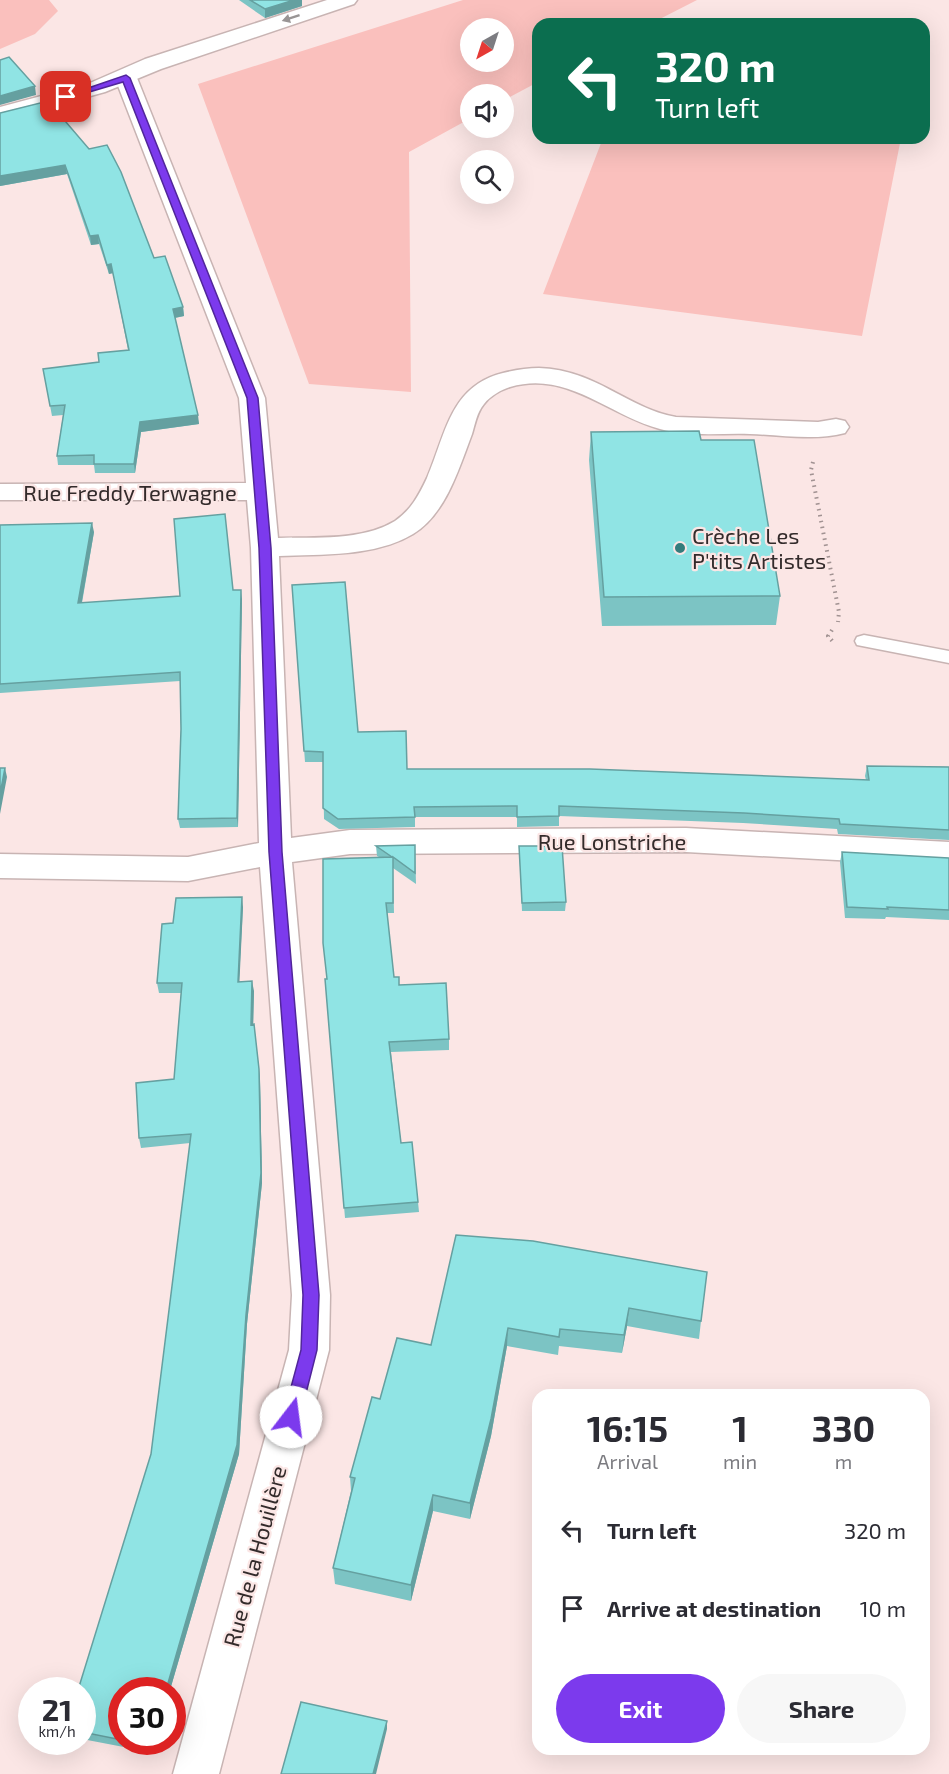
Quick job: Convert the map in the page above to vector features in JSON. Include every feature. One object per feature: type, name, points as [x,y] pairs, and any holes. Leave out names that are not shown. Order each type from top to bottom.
[{"type":"street","points":[[0,114],[47,103],[126,78],[153,64],[347,0]]},
{"type":"street","name":"Rue de la Houillère","points":[[126,78],[252,398],[265,548],[275,852],[311,1295],[309,1350],[196,1774]]},
{"type":"street","points":[[265,548],[370,540],[417,518],[431,498],[469,405],[495,384],[522,376],[555,376],[585,384],[639,412],[666,423],[827,429]]},
{"type":"street","name":"Rue Freddy Terwagne","points":[[0,492],[260,491]]},
{"type":"street","name":"Rue Lonstriche","points":[[0,866],[188,869],[275,852],[350,842],[686,840],[949,854]]},
{"type":"lane","points":[[864,641],[949,657]]},
{"type":"path","points":[[827,429],[811,470],[838,612],[838,623],[828,636],[833,643],[864,641]]},
{"type":"shaded area","points":[[0,0],[49,0],[58,11],[35,34],[0,49]]},
{"type":"shaded area","points":[[463,0],[697,0],[662,18],[532,18],[532,85],[514,95],[514,84],[460,84],[460,124],[409,152],[411,392],[309,384],[198,84]]},
{"type":"shaded area","points":[[601,144],[900,144],[862,336],[543,294]]},
{"type":"building","points":[[250,0],[294,0],[265,9]]},
{"type":"building","points":[[9,57],[35,86],[0,96],[0,60]]},
{"type":"building","points":[[48,101],[89,149],[107,145],[121,172],[154,258],[165,256],[183,307],[173,309],[198,415],[140,422],[134,464],[94,464],[94,455],[57,456],[65,405],[50,406],[43,369],[99,362],[98,353],[129,350],[111,264],[107,265],[98,235],[90,236],[65,165],[0,176],[0,113]]},
{"type":"building","name":"Crèche Les P'tits Artistes","points":[[699,431],[701,440],[754,440],[780,596],[604,597],[591,432]]},
{"type":"building","points":[[225,514],[233,590],[241,590],[237,818],[178,819],[180,672],[0,684],[0,525],[92,523],[78,603],[180,596],[174,519]]},
{"type":"building","points":[[345,582],[358,732],[406,731],[407,769],[590,769],[869,780],[867,766],[949,767],[949,830],[840,824],[839,819],[744,813],[559,806],[559,816],[517,817],[517,806],[414,807],[415,817],[338,819],[323,808],[323,752],[304,751],[292,585]]},
{"type":"building","points":[[0,768],[5,768],[0,794]]},
{"type":"building","points":[[415,845],[415,873],[393,857],[393,903],[386,903],[394,977],[399,977],[399,985],[446,983],[449,1039],[389,1042],[401,1143],[412,1142],[418,1202],[344,1208],[325,979],[327,979],[323,943],[323,859],[392,857],[376,846]]},
{"type":"building","points":[[519,846],[562,846],[566,902],[522,903]]},
{"type":"building","points":[[842,852],[949,858],[949,910],[847,907]]},
{"type":"building","points":[[242,897],[238,982],[252,981],[251,1025],[254,1024],[259,1069],[261,1173],[246,1315],[237,1445],[170,1677],[108,1677],[108,1737],[96,1735],[96,1677],[82,1677],[151,1454],[191,1134],[139,1138],[136,1083],[174,1079],[182,983],[157,983],[162,924],[173,923],[176,898]]},
{"type":"building","points":[[456,1235],[533,1241],[707,1272],[701,1321],[629,1308],[624,1335],[560,1329],[559,1337],[508,1328],[491,1419],[470,1503],[433,1495],[411,1585],[333,1568],[355,1478],[350,1477],[372,1397],[380,1399],[397,1338],[431,1345]]},
{"type":"building","points":[[301,1702],[387,1721],[373,1774],[281,1774]]},
{"type":"place","name":"Crèche Les P'tits Artistes","points":[[680,548]]},
{"type":"route","points":[[66,97],[126,78],[252,398],[265,548],[275,852],[311,1295],[309,1350],[291,1417]]}]
